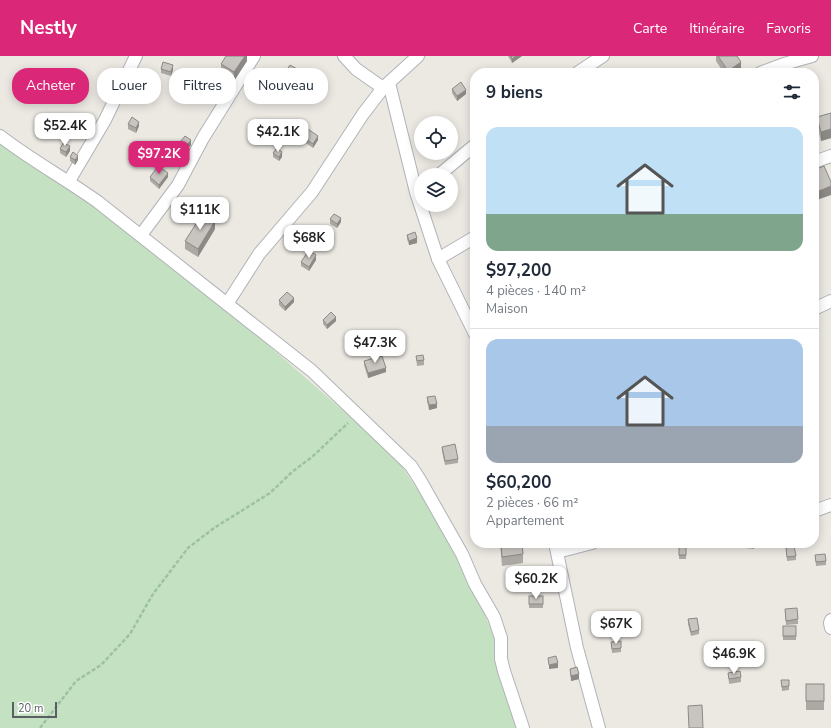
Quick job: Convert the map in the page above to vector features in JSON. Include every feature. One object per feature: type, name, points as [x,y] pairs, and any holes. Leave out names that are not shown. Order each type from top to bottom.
[{"type":"street","points":[[69,181],[105,120],[136,56]]},
{"type":"street","points":[[141,235],[176,189],[203,138],[254,56]]},
{"type":"street","points":[[344,56],[356,69],[386,85],[414,177]]},
{"type":"street","points":[[227,304],[259,254],[312,192],[363,114],[386,85],[418,56]]},
{"type":"street","points":[[585,68],[603,56]]},
{"type":"street","points":[[773,68],[812,56]]},
{"type":"street","points":[[0,136],[33,160],[69,181],[98,202],[312,371],[411,466],[462,554],[498,628],[501,638],[501,659],[523,728]]},
{"type":"street","points":[[447,168],[470,149]]},
{"type":"street","points":[[819,160],[831,156]]},
{"type":"street","points":[[424,212],[438,259],[470,324]]},
{"type":"street","points":[[438,259],[470,240]]},
{"type":"street","points":[[819,307],[831,301]]},
{"type":"street","points":[[819,509],[831,505]]},
{"type":"street","points":[[556,548],[577,648],[599,728]]},
{"type":"street","points":[[831,620],[831,628]]},
{"type":"path","points":[[40,728],[76,681],[101,665],[130,634],[153,594],[188,548],[214,528],[270,493],[358,415]]},
{"type":"green space","points":[[0,131],[260,338],[395,456],[458,550],[504,661],[523,728],[0,728]]},
{"type":"building","points":[[226,56],[245,56],[236,69],[228,68],[221,64]]},
{"type":"building","points":[[718,56],[737,56],[741,62],[732,68],[726,68]]},
{"type":"building","points":[[163,62],[173,65],[172,68],[169,68],[169,71],[161,69]]},
{"type":"building","points":[[290,65],[295,68],[288,68]]},
{"type":"building","points":[[461,82],[466,90],[457,96],[452,89]]},
{"type":"building","points":[[831,113],[831,129],[821,132],[819,116]]},
{"type":"building","points":[[132,117],[139,122],[136,128],[128,124]]},
{"type":"building","points":[[302,125],[318,136],[313,144],[297,133]]},
{"type":"building","points":[[185,136],[191,140],[186,146],[180,142]]},
{"type":"building","points":[[63,143],[70,146],[66,152],[60,149]]},
{"type":"building","points":[[277,148],[282,152],[279,157],[273,153]]},
{"type":"building","points":[[73,152],[78,156],[75,160],[70,157]]},
{"type":"building","points":[[158,166],[168,173],[159,185],[150,177]]},
{"type":"building","points":[[824,166],[831,182],[831,186],[819,191],[819,168]]},
{"type":"building","points":[[203,213],[215,221],[198,249],[185,241]]},
{"type":"building","points":[[334,214],[341,218],[337,224],[330,219]]},
{"type":"building","points":[[415,232],[417,238],[409,241],[407,235]]},
{"type":"building","points":[[309,250],[316,255],[309,267],[301,262]]},
{"type":"building","points":[[287,292],[294,298],[285,307],[279,300]]},
{"type":"building","points":[[331,312],[336,317],[327,325],[323,320]]},
{"type":"building","points":[[423,355],[424,360],[417,361],[416,356]]},
{"type":"building","points":[[382,356],[386,368],[368,373],[364,361]]},
{"type":"building","points":[[435,396],[437,404],[429,405],[427,397]]},
{"type":"building","points":[[455,444],[458,459],[445,461],[442,447]]},
{"type":"building","points":[[501,548],[522,548],[523,554],[502,557]]},
{"type":"building","points":[[679,548],[686,548],[686,555],[679,555]]},
{"type":"building","points":[[786,548],[794,548],[796,556],[787,557]]},
{"type":"building","points":[[825,554],[826,561],[816,562],[815,555]]},
{"type":"building","points":[[529,596],[543,596],[543,604],[529,604]]},
{"type":"building","points":[[797,608],[798,619],[786,621],[785,609]]},
{"type":"building","points":[[697,618],[699,630],[691,632],[688,619]]},
{"type":"building","points":[[783,626],[796,626],[796,636],[783,636]]},
{"type":"building","points":[[621,641],[621,648],[612,649],[611,642]]},
{"type":"building","points":[[556,656],[558,663],[549,665],[548,658]]},
{"type":"building","points":[[577,667],[579,674],[571,676],[570,669]]},
{"type":"building","points":[[740,671],[741,677],[729,679],[728,673]]},
{"type":"building","points":[[781,680],[789,680],[789,686],[782,687]]},
{"type":"building","points":[[806,684],[824,684],[824,701],[806,701]]},
{"type":"building","points":[[702,705],[703,728],[689,728],[688,706]]}]
